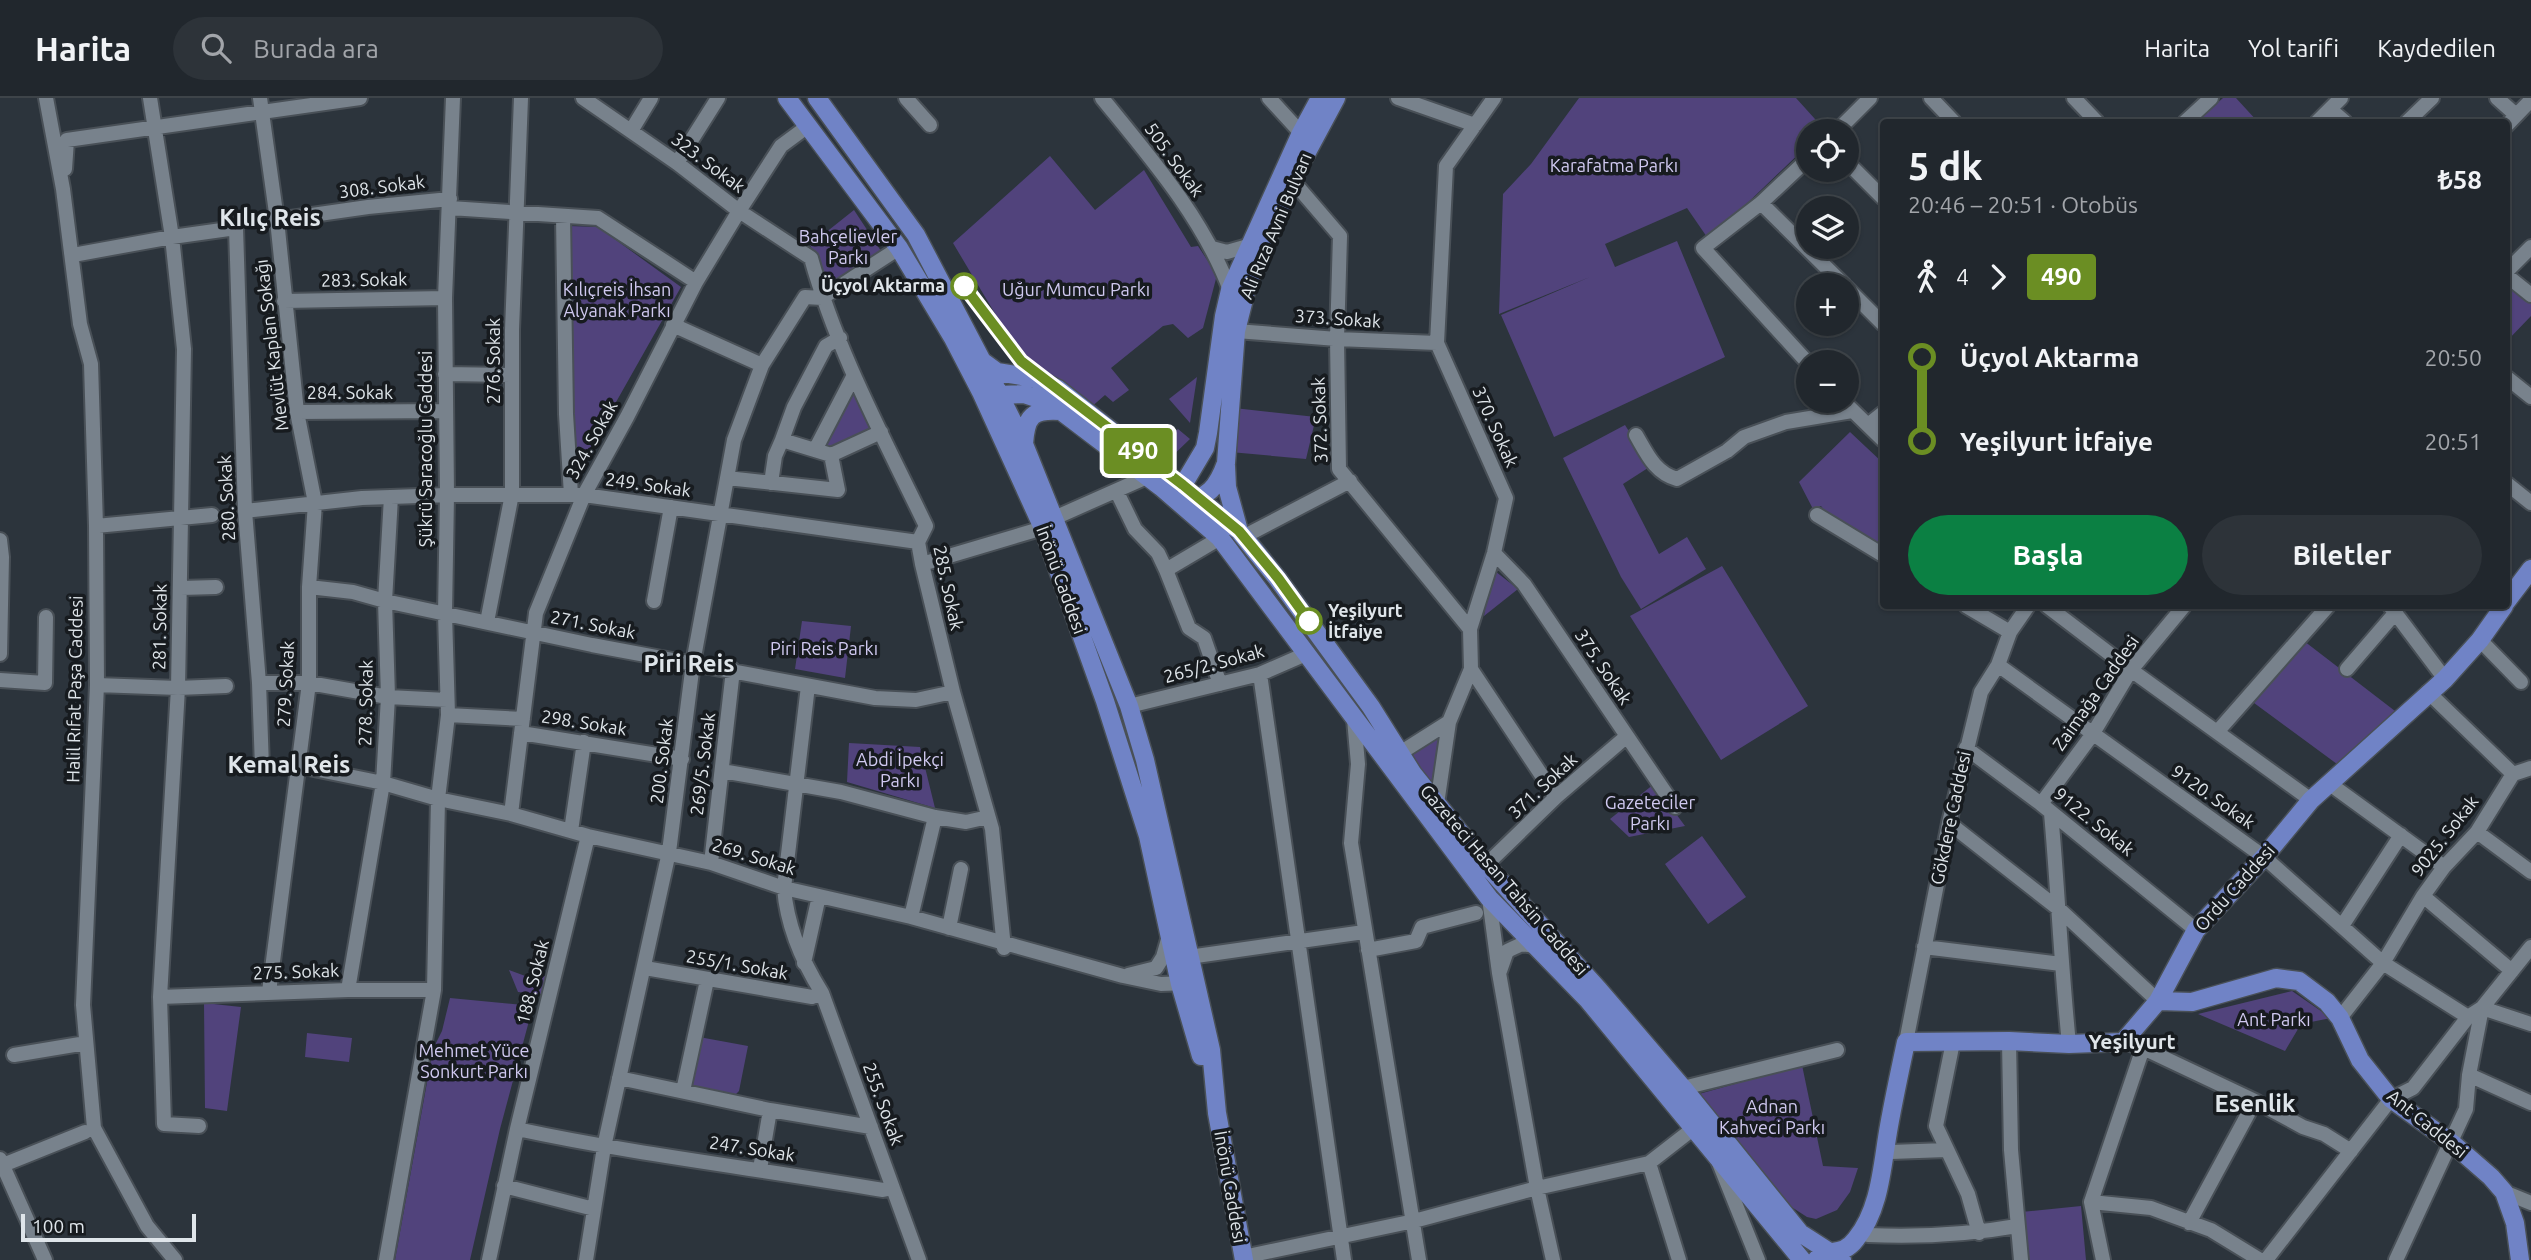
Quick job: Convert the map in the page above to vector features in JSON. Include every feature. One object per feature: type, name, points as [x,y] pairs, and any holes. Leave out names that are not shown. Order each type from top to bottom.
[{"type":"main road","name":"İnönü Caddesi","points":[[787,98],[899,248],[953,338],[991,390],[1024,444],[1047,524],[1148,836],[1170,935],[1188,983],[1217,1113],[1244,1258]]},
{"type":"main road","name":"İnönü Caddesi","points":[[817,98],[916,235],[982,361],[991,390],[1047,524],[1129,706],[1145,760],[1189,957],[1188,983]]},
{"type":"main road","name":"Ali Rıza Avni Bulvarı","points":[[1185,479],[1205,448],[1230,290],[1248,246],[1320,98]]},
{"type":"main road","name":"Ali Rıza Avni Bulvarı","points":[[1191,501],[1215,488],[1226,463],[1236,331],[1248,283],[1292,180],[1336,98]]},
{"type":"main road","points":[[982,361],[997,372],[1034,378],[1058,390],[1167,474],[1185,479],[1191,501]]},
{"type":"main road","points":[[991,390],[1016,377]]},
{"type":"main road","name":"Gazeteci Hasan Tahsin Caddesi","points":[[991,390],[1024,394],[1042,400],[1149,476],[1241,534],[1278,578],[1371,707],[1413,774],[1486,865],[1599,989],[1683,1088],[1791,1223],[1810,1240],[1838,1257]]},
{"type":"main road","points":[[1024,444],[1026,426],[1032,415],[1045,410],[1061,411]]},
{"type":"main road","points":[[1226,463],[1227,487],[1241,534]]},
{"type":"main road","name":"Gazeteci Hasan Tahsin Caddesi","points":[[1191,501],[1308,653],[1354,719],[1489,898],[1588,1000],[1802,1260]]},
{"type":"main road","name":"Ordu Caddesi","points":[[2510,596],[2529,576]]},
{"type":"main road","name":"Ordu Caddesi","points":[[2123,1042],[2158,1001],[2196,930],[2311,800],[2445,678],[2480,640],[2500,609]]},
{"type":"main road","name":"Ant Caddesi","points":[[2158,1001],[2192,1002],[2276,978],[2299,981],[2327,1002],[2340,1018],[2360,1060],[2391,1099],[2452,1143],[2504,1192],[2515,1223],[2520,1260]]},
{"type":"main road","points":[[1906,1042],[2123,1042]]},
{"type":"main road","name":"Gökdere Caddesi","points":[[1864,1236],[1881,1178],[1906,1042]]},
{"type":"main road","name":"Gökdere Caddesi","points":[[1852,1260],[1882,1202],[1891,1152],[1889,1128]]},
{"type":"main road","points":[[1810,1240],[1837,1241],[1864,1236]]},
{"type":"main road","points":[[1816,1260],[1825,1253],[1838,1257],[1864,1236]]},
{"type":"street","name":"Halil Rıfat Paşa Caddesi","points":[[46,98],[73,255],[80,324],[90,364],[96,526],[97,685],[83,1005],[94,1128],[147,1226],[176,1260]]},
{"type":"street","name":"281. Sokak","points":[[150,98],[172,237],[184,349],[178,688],[160,997],[164,1124],[199,1126]]},
{"type":"street","points":[[63,189],[67,140],[154,129],[261,105],[360,98]]},
{"type":"street","name":"Şükrü Saracoğlu Caddesi","points":[[386,1260],[434,990],[438,799],[448,708],[445,614],[445,298],[453,98]]},
{"type":"street","name":"276. Sokak","points":[[487,622],[512,494],[512,375],[521,98]]},
{"type":"street","name":"323. Sokak","points":[[583,98],[677,163],[739,211],[811,257]]},
{"type":"street","points":[[631,131],[651,98]]},
{"type":"street","points":[[677,163],[718,98]]},
{"type":"street","points":[[906,98],[930,125]]},
{"type":"street","name":"505. Sokak","points":[[1102,98],[1156,165],[1212,248],[1230,290]]},
{"type":"street","points":[[1269,98],[1301,133]]},
{"type":"street","points":[[1398,98],[1475,125]]},
{"type":"street","name":"370. Sokak","points":[[1437,804],[1449,722],[1471,669],[1470,629],[1494,553],[1506,498],[1437,343],[1446,166],[1494,98]]},
{"type":"street","points":[[1849,119],[1870,98]]},
{"type":"street","points":[[1931,98],[1951,119]]},
{"type":"street","points":[[2074,98],[2095,119]]},
{"type":"street","points":[[2188,119],[2211,98]]},
{"type":"street","points":[[2320,119],[2341,98]]},
{"type":"street","points":[[2497,98],[2511,120],[2531,100]]},
{"type":"street","points":[[2410,119],[2427,99]]},
{"type":"street","name":"Mevlüt Kaplan Sokağı","points":[[261,105],[277,220],[297,412],[315,503]]},
{"type":"street","points":[[2330,109],[2342,119]]},
{"type":"street","name":"324. Sokak","points":[[512,814],[533,632],[540,599],[578,495],[627,416],[696,282],[739,211],[781,146],[808,126]]},
{"type":"street","points":[[1796,170],[1761,203],[1703,248],[1796,350]]},
{"type":"street","points":[[1859,174],[1880,195]]},
{"type":"street","name":"372. Sokak","points":[[1292,180],[1340,236],[1337,339],[1339,470],[1470,629]]},
{"type":"street","name":"308. Sokak","points":[[277,220],[368,207],[450,203],[598,218],[696,282]]},
{"type":"street","points":[[1761,203],[1832,273]]},
{"type":"street","points":[[563,216],[566,414],[578,495]]},
{"type":"street","name":"280. Sokak","points":[[172,237],[236,228],[245,511],[262,766]]},
{"type":"street","points":[[73,255],[172,237]]},
{"type":"street","points":[[1212,248],[1227,252],[1248,246]]},
{"type":"street","points":[[2510,270],[2531,247]]},
{"type":"street","points":[[822,298],[899,248]]},
{"type":"street","name":"285. Sokak","points":[[811,257],[822,298],[840,338],[853,377],[926,526],[918,542],[922,564],[953,692],[992,829],[1005,946]]},
{"type":"street","points":[[2510,277],[2531,295]]},
{"type":"street","name":"200. Sokak","points":[[586,1260],[604,1147],[669,852],[693,663],[734,440],[762,365],[806,297],[822,298]]},
{"type":"street","name":"283. Sokak","points":[[284,300],[445,298]]},
{"type":"street","points":[[1859,300],[1880,321]]},
{"type":"street","points":[[673,326],[762,365]]},
{"type":"street","name":"373. Sokak","points":[[1236,331],[1437,343]]},
{"type":"street","points":[[771,483],[775,456],[794,407],[826,346],[840,338]]},
{"type":"street","points":[[445,374],[512,375]]},
{"type":"street","points":[[815,450],[853,377]]},
{"type":"street","points":[[2510,380],[2531,397]]},
{"type":"street","name":"284. Sokak","points":[[297,412],[445,411]]},
{"type":"street","points":[[1636,435],[1657,477],[1677,479],[1727,451],[1744,437],[1821,413]]},
{"type":"street","points":[[1855,413],[1880,437]]},
{"type":"street","points":[[1868,425],[1880,415]]},
{"type":"street","points":[[782,440],[831,455],[881,432]]},
{"type":"street","points":[[727,478],[838,490],[831,455]]},
{"type":"street","points":[[922,564],[1047,524],[1149,476]]},
{"type":"street","points":[[1241,534],[1350,481]]},
{"type":"street","points":[[2510,486],[2531,503]]},
{"type":"street","points":[[1117,492],[1135,529],[1158,553],[1189,628],[1204,638],[1220,684]]},
{"type":"street","name":"249. Sokak","points":[[245,511],[391,497],[578,495],[918,542]]},
{"type":"street","name":"278. Sokak","points":[[348,990],[383,783],[388,697],[385,601],[391,497]]},
{"type":"street","name":"279. Sokak","points":[[269,992],[309,683],[309,587],[315,503]]},
{"type":"street","points":[[654,601],[671,507]]},
{"type":"street","points":[[96,526],[212,515]]},
{"type":"street","points":[[1817,515],[1880,553]]},
{"type":"street","points":[[1166,570],[1220,538]]},
{"type":"street","points":[[0,540],[0,654]]},
{"type":"street","name":"375. Sokak","points":[[1494,553],[1524,584],[1675,807]]},
{"type":"street","points":[[181,588],[216,587]]},
{"type":"street","name":"271. Sokak","points":[[309,587],[353,592],[533,632],[875,698],[916,700],[953,692]]},
{"type":"street","points":[[1971,609],[2010,632]]},
{"type":"street","name":"Gökdere Caddesi","points":[[1906,1042],[1949,823],[1981,692],[1998,665],[2010,632],[2026,609]]},
{"type":"street","points":[[2051,609],[2311,800]]},
{"type":"street","name":"Zaimağa Caddesi","points":[[2046,808],[2131,670],[2182,609]]},
{"type":"street","points":[[2218,731],[2323,609]]},
{"type":"street","points":[[2347,668],[2393,609],[2445,678]]},
{"type":"street","points":[[0,680],[44,684],[46,617]]},
{"type":"street","points":[[2480,640],[2521,682]]},
{"type":"street","name":"265/2. Sokak","points":[[1129,706],[1261,674],[1308,653]]},
{"type":"street","name":"9120. Sokak","points":[[1998,665],[2263,857],[2383,963],[2468,1017]]},
{"type":"street","points":[[1471,669],[1556,797]]},
{"type":"street","name":"269/5. Sokak","points":[[710,863],[733,670]]},
{"type":"street","points":[[1261,674],[1344,1260]]},
{"type":"street","name":"298. Sokak","points":[[258,683],[309,683],[448,708],[583,742],[682,758]]},
{"type":"street","points":[[97,685],[178,688],[226,686]]},
{"type":"street","points":[[784,888],[808,686]]},
{"type":"street","points":[[2428,692],[2513,774],[2531,768]]},
{"type":"street","points":[[1354,719],[1357,764],[1352,843],[1364,932],[1419,1260]]},
{"type":"street","points":[[1400,753],[1449,722]]},
{"type":"street","name":"371. Sokak","points":[[1486,865],[1556,797],[1626,736]]},
{"type":"street","points":[[570,831],[583,742]]},
{"type":"street","name":"9122. Sokak","points":[[1966,748],[2046,808],[2196,930]]},
{"type":"street","name":"269. Sokak","points":[[299,766],[512,814],[588,836],[669,852],[784,888],[911,917],[1005,946],[1123,976],[1161,984],[1188,983]]},
{"type":"street","points":[[722,771],[841,792],[935,817],[966,822],[988,817]]},
{"type":"street","name":"9025. Sokak","points":[[2340,1018],[2383,963],[2423,896],[2444,867],[2477,832],[2513,774]]},
{"type":"street","points":[[2330,784],[2444,867]]},
{"type":"street","points":[[2046,808],[2060,910],[2061,964],[2069,1044]]},
{"type":"street","points":[[911,917],[935,817]]},
{"type":"street","points":[[1949,823],[2060,910],[2158,1001]]},
{"type":"street","points":[[2477,832],[2531,872]]},
{"type":"street","points":[[2342,926],[2401,835]]},
{"type":"street","name":"188. Sokak","points":[[489,1260],[517,1129],[588,836]]},
{"type":"street","points":[[948,928],[961,869]]},
{"type":"street","name":"255. Sokak","points":[[784,888],[786,907],[804,964],[822,993],[919,1260]]},
{"type":"street","points":[[804,964],[819,895]]},
{"type":"street","points":[[2423,896],[2512,971]]},
{"type":"street","points":[[1489,898],[1499,973],[1537,1188],[1553,1260]]},
{"type":"street","points":[[1368,950],[1416,941],[1422,927],[1476,913]]},
{"type":"street","points":[[1189,957],[1364,932]]},
{"type":"street","points":[[1123,976],[1156,968],[1163,957],[1170,935]]},
{"type":"street","points":[[1499,973],[1507,951],[1522,944],[1535,946]]},
{"type":"street","points":[[1924,947],[2061,964]]},
{"type":"street","points":[[2266,1260],[2391,1099],[2413,1087],[2468,1017],[2483,1008],[2531,947]]},
{"type":"street","name":"255/1. Sokak","points":[[645,968],[812,998],[822,993]]},
{"type":"street","points":[[683,1091],[707,980]]},
{"type":"street","name":"275. Sokak","points":[[160,997],[269,992],[434,990]]},
{"type":"street","points":[[2483,1008],[2531,1024]]},
{"type":"street","points":[[2396,1260],[2466,1109],[2469,1075],[2483,1008]]},
{"type":"street","points":[[2009,1041],[2017,1259]]},
{"type":"street","points":[[1953,1042],[1936,1126],[1968,1194],[1979,1233]]},
{"type":"street","points":[[2123,1042],[2143,1048],[2255,1101],[2302,1127],[2324,1134],[2351,1151]]},
{"type":"street","points":[[13,1055],[86,1043]]},
{"type":"street","points":[[2103,1260],[2091,1202],[2143,1048]]},
{"type":"street","points":[[1683,1088],[1837,1050]]},
{"type":"street","points":[[2469,1075],[2531,1104]]},
{"type":"street","points":[[619,1078],[770,1110],[871,1127]]},
{"type":"street","points":[[2189,1223],[2255,1101]]},
{"type":"street","points":[[760,1169],[770,1110]]},
{"type":"street","points":[[1244,1258],[1414,1221],[1537,1188],[1649,1163],[1694,1128]]},
{"type":"street","name":"247. Sokak","points":[[517,1129],[604,1147],[883,1190],[893,1188]]},
{"type":"street","points":[[45,1260],[1,1162],[85,1132]]},
{"type":"street","points":[[1891,1152],[1946,1150]]},
{"type":"street","points":[[1716,1156],[1758,1260]]},
{"type":"street","points":[[1649,1163],[1679,1260]]},
{"type":"street","points":[[504,1186],[594,1209]]},
{"type":"street","points":[[2504,1192],[2531,1203]]},
{"type":"street","points":[[2091,1202],[2151,1208],[2211,1230],[2260,1260]]},
{"type":"street","points":[[1864,1236],[1923,1237],[1979,1233],[2017,1226]]},
{"type":"green space","name":"Karafatma Parkı","points":[[1579,98],[1796,98],[1815,119],[1796,119],[1796,157],[1709,240],[1687,208],[1605,244],[1615,267],[1677,241],[1725,357],[1554,437],[1501,315],[1590,277],[1499,314],[1503,194],[1531,164]]},
{"type":"green space","points":[[2223,98],[2236,98],[2255,119],[2199,119]]},
{"type":"green space","name":"Uğur Mumcu Parkı","points":[[1050,156],[1095,210],[1144,170],[1191,247],[1198,246],[1217,275],[1203,328],[1188,338],[1173,324],[1163,326],[1111,368],[1129,390],[1113,402],[1105,395],[1089,409],[1019,354],[953,243]]},
{"type":"green space","name":"Bahçelievler Parkı","points":[[854,210],[883,254],[830,287],[810,245]]},
{"type":"green space","name":"Kılıçreis İhsan Alyanak Parkı","points":[[568,226],[598,227],[681,287],[572,480]]},
{"type":"green space","points":[[2510,285],[2531,302],[2531,316],[2510,338]]},
{"type":"green space","points":[[1197,377],[1190,423],[1169,399]]},
{"type":"green space","points":[[851,384],[876,429],[830,451],[818,449]]},
{"type":"green space","points":[[1234,408],[1316,417],[1306,459],[1230,452]]},
{"type":"green space","points":[[1625,425],[1651,466],[1623,484],[1659,554],[1687,537],[1706,569],[1641,609],[1621,577],[1563,458]]},
{"type":"green space","points":[[1178,429],[1190,439],[1163,465],[1147,455]]},
{"type":"green space","points":[[1850,432],[1880,460],[1880,546],[1829,517],[1821,506],[1813,509],[1799,482]]},
{"type":"green space","points":[[1722,566],[1808,706],[1721,760],[1630,616]]},
{"type":"green space","points":[[1491,568],[1518,589],[1484,616]]},
{"type":"green space","name":"Piri Reis Parkı","points":[[802,621],[851,626],[845,678],[795,669]]},
{"type":"green space","points":[[2304,641],[2395,711],[2337,764],[2250,700]]},
{"type":"green space","points":[[1444,728],[1433,797],[1401,756]]},
{"type":"green space","name":"Abdi İpekçi Parkı","points":[[849,743],[920,747],[935,808],[847,782]]},
{"type":"green space","name":"Gazeteciler Parkı","points":[[1654,784],[1685,826],[1629,837],[1610,819]]},
{"type":"green space","points":[[1702,836],[1746,897],[1708,924],[1665,864]]},
{"type":"green space","points":[[509,970],[528,977],[546,976],[542,994],[518,992]]},
{"type":"green space","name":"Ant Parkı","points":[[2292,991],[2331,1018],[2301,1024],[2285,1051],[2198,1014]]},
{"type":"green space","name":"Mehmet Yüce Sonkurt Parkı","points":[[450,998],[533,1006],[500,1129],[470,1260],[395,1260],[433,1049],[442,1031]]},
{"type":"green space","points":[[204,1003],[241,1007],[227,1111],[205,1108]]},
{"type":"green space","points":[[307,1033],[352,1038],[349,1062],[305,1057]]},
{"type":"green space","points":[[699,1037],[748,1046],[739,1091],[733,1097],[688,1088]]},
{"type":"green space","name":"Adnan Kahveci Parkı","points":[[1802,1065],[1823,1166],[1858,1168],[1850,1192],[1837,1210],[1816,1219],[1807,1217],[1790,1206],[1699,1094]]},
{"type":"green space","points":[[2081,1206],[2086,1260],[2024,1260],[2021,1212]]},
{"type":"bus line","name":"490","points":[[964,286],[1021,361],[1239,531],[1309,621]]},
{"type":"place","name":"Üçyol Aktarma","points":[[964,286]]},
{"type":"place","name":"Yeşilyurt İtfaiye","points":[[1309,621]]},
{"type":"district","name":"Kılıç Reis","points":[[270,218]]},
{"type":"district","name":"Piri Reis","points":[[689,664]]},
{"type":"district","name":"Kemal Reis","points":[[289,765]]},
{"type":"district","name":"Yeşilyurt","points":[[2132,1042]]},
{"type":"district","name":"Esenlik","points":[[2255,1104]]}]
